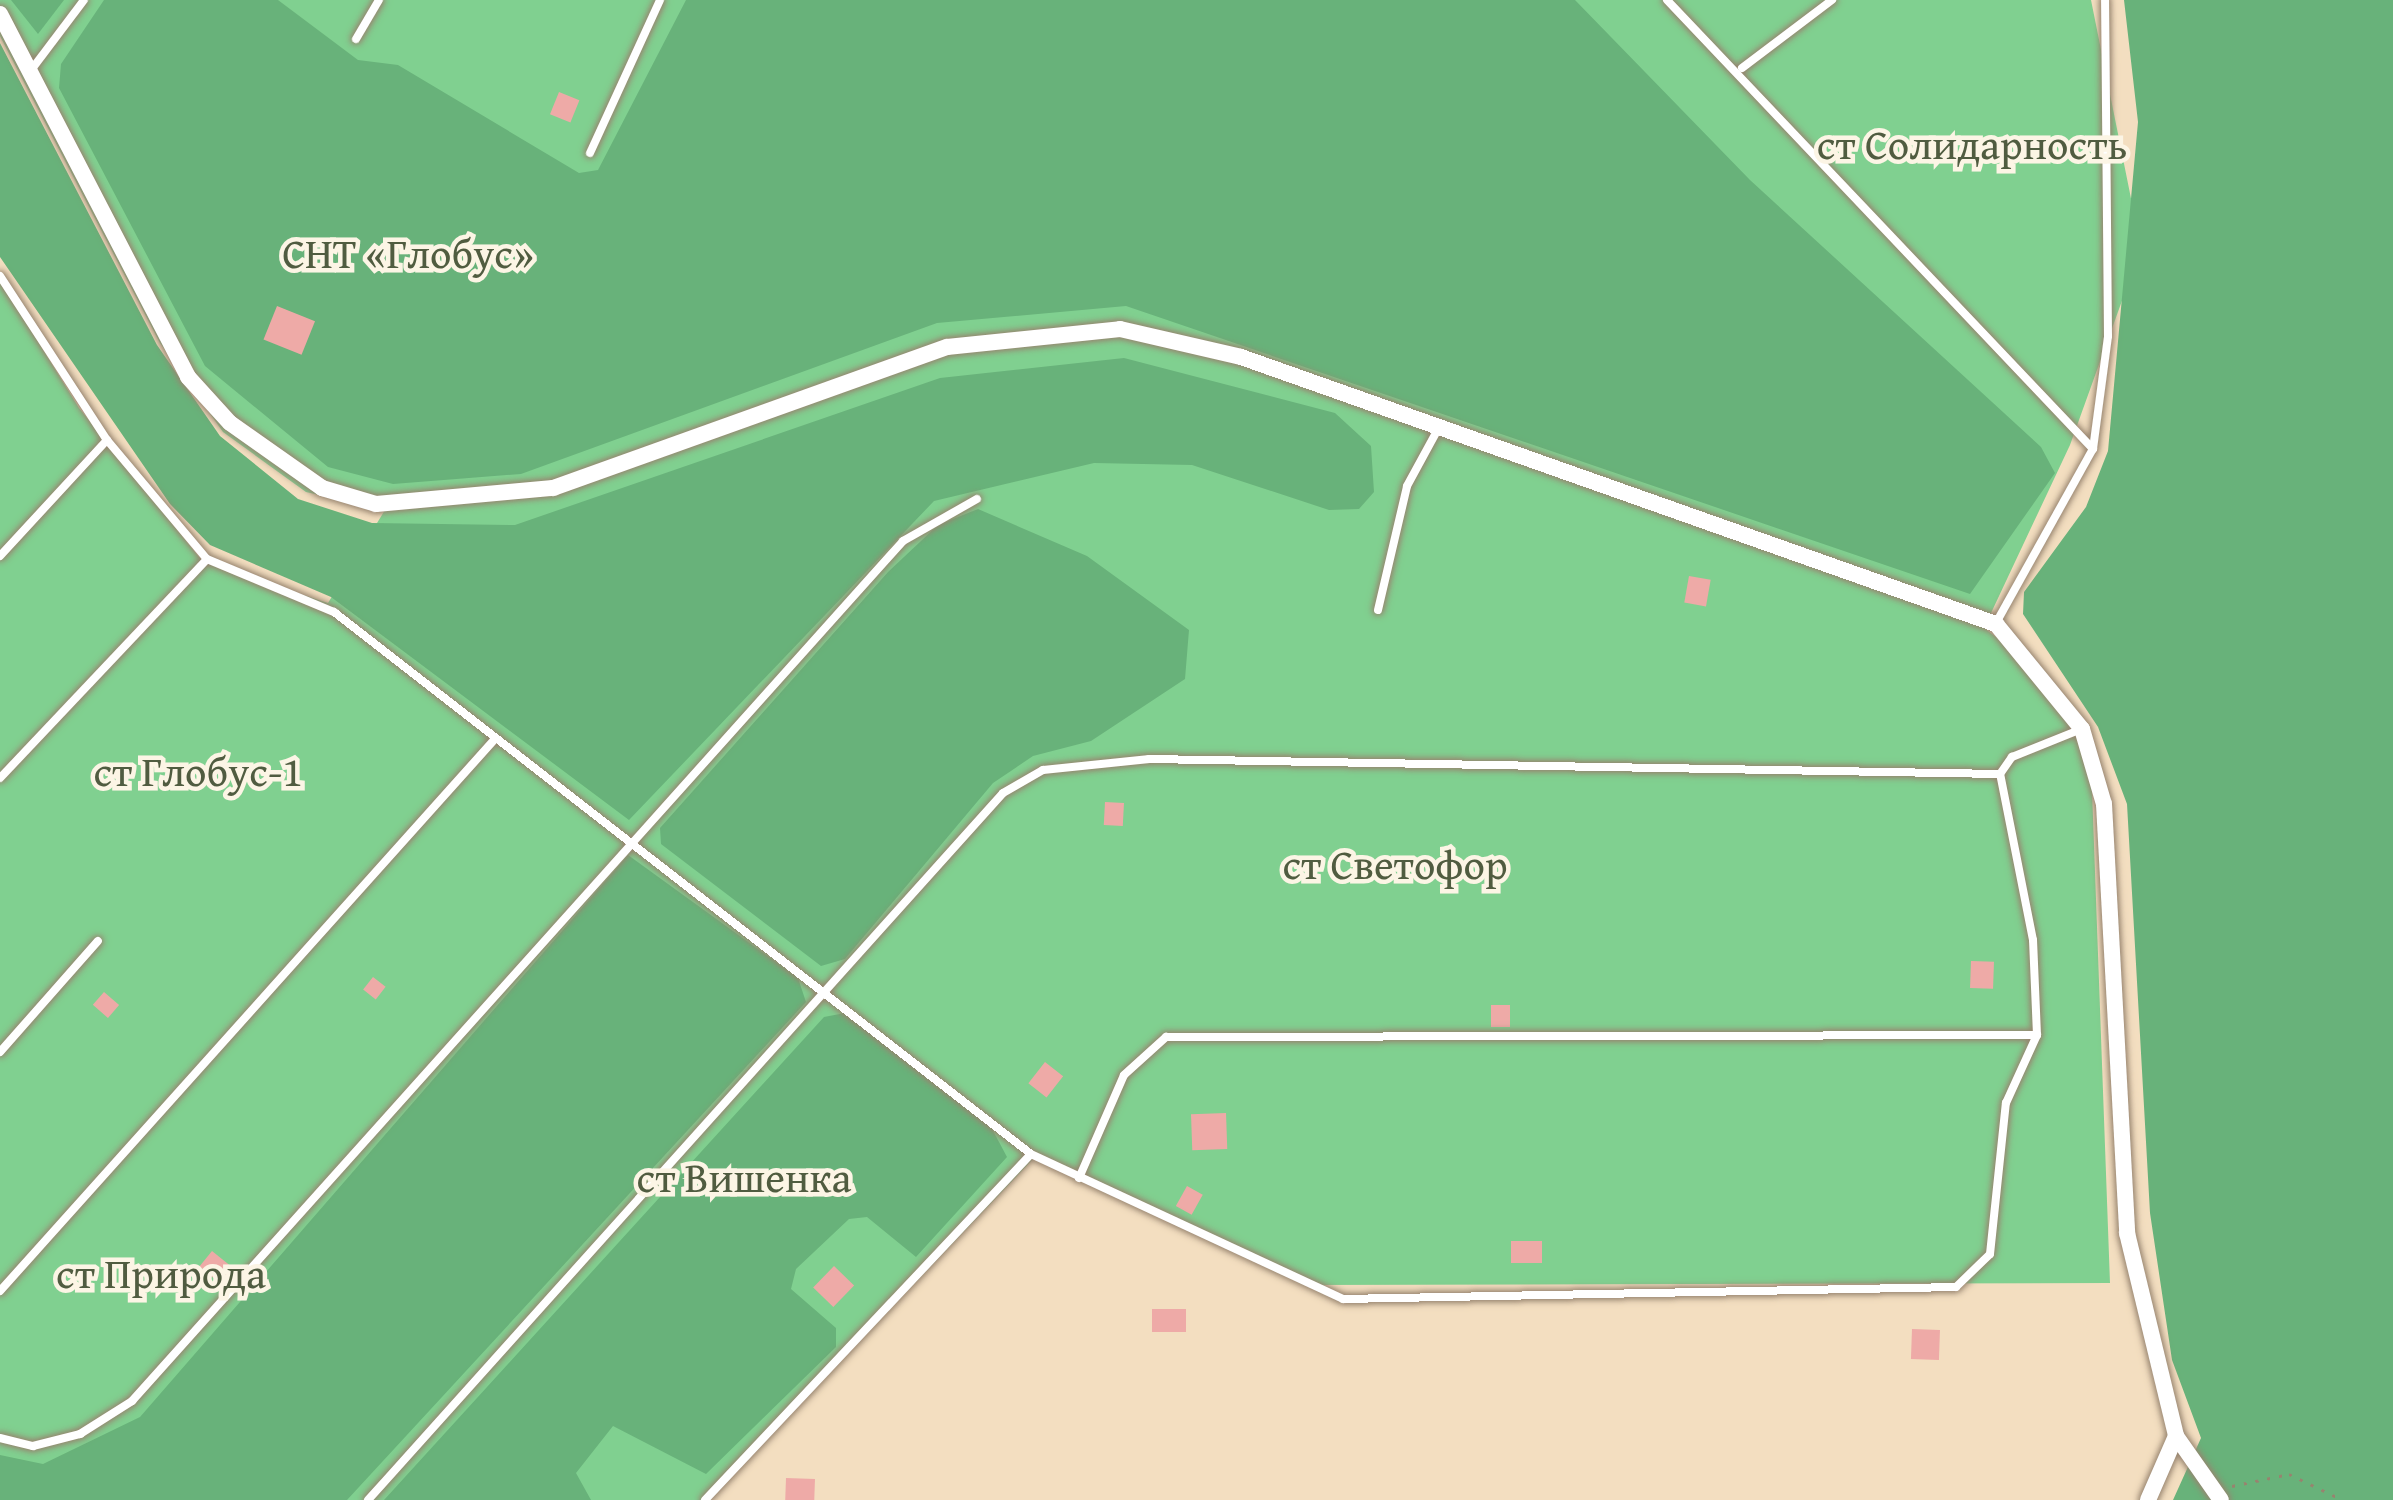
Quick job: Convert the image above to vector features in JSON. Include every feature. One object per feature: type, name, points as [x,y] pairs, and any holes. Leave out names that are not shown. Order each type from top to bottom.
[{"type":"street","points":[[0,14],[188,377],[268,454],[322,488],[376,504],[553,488],[947,347],[1070,327],[1207,347],[1996,624],[2082,729],[2104,804],[2127,1233],[2176,1436],[2217,1495]]},
{"type":"street","points":[[2148,1500],[2176,1436]]},
{"type":"lane","points":[[31,70],[84,0]]},
{"type":"lane","points":[[356,39],[379,0]]},
{"type":"lane","points":[[590,153],[660,0]]},
{"type":"lane","points":[[1667,0],[1742,68],[2093,449]]},
{"type":"lane","points":[[1742,68],[1832,0]]},
{"type":"lane","points":[[1996,624],[2024,556],[2093,449],[2108,336],[2104,0]]},
{"type":"lane","points":[[1,281],[107,440],[207,559],[334,612],[833,993],[1031,1154],[1343,1300],[1956,1287],[1990,1254],[1999,1133],[2037,1035],[2033,940],[2000,774],[2012,757],[2082,729]]},
{"type":"lane","points":[[1378,610],[1407,486],[1437,430]]},
{"type":"lane","points":[[0,556],[107,440]]},
{"type":"lane","points":[[0,1438],[34,1446],[80,1434],[132,1401],[903,541],[976,500]]},
{"type":"lane","points":[[0,778],[207,559]]},
{"type":"lane","points":[[0,1291],[495,739]]},
{"type":"lane","points":[[368,1500],[833,993],[1003,793],[1073,762],[2000,774]]},
{"type":"lane","points":[[0,1052],[98,941]]},
{"type":"lane","points":[[1079,1178],[1124,1075],[1166,1037],[2037,1035]]},
{"type":"lane","points":[[705,1500],[1031,1154]]},
{"type":"path","points":[[2217,1495],[2289,1474],[2343,1500]]},
{"type":"green space","points":[[0,0],[2091,0],[2141,248],[2070,445],[1984,628],[2047,676],[2091,762],[2110,1283],[1304,1285],[1037,1155],[708,1500],[0,1500],[0,280],[79,408],[203,562],[328,603],[385,510],[306,492],[223,432],[160,343],[0,36]]},
{"type":"green space","points":[[11,0],[64,0],[38,34]]},
{"type":"green space","name":"СНТ «Глобус»","points":[[104,0],[278,0],[358,60],[398,65],[579,173],[598,170],[686,0],[1575,0],[1750,180],[2041,447],[2055,473],[1970,594],[1126,306],[937,323],[521,474],[393,484],[328,467],[205,366],[59,88],[61,64]]},
{"type":"green space","points":[[2124,0],[2393,0],[2393,1500],[2173,1500],[2201,1438],[2172,1360],[2150,1213],[2127,804],[2098,727],[2023,614],[2024,592],[2086,507],[2108,451],[2138,122]]},
{"type":"green space","points":[[0,43],[157,345],[220,436],[298,499],[372,523],[515,525],[940,378],[1124,358],[1335,413],[1371,446],[1374,492],[1359,509],[1329,510],[1192,465],[1094,463],[934,501],[629,820],[331,597],[210,545],[170,504],[0,257]]},
{"type":"green space","points":[[978,509],[1087,556],[1189,630],[1185,679],[1091,741],[1033,756],[993,783],[845,959],[821,966],[661,844],[660,828],[888,572],[938,525]]},
{"type":"green space","points":[[628,855],[798,978],[806,1002],[347,1500],[0,1500],[0,1455],[43,1464],[140,1417]]},
{"type":"green space","name":"ст Вишенка","points":[[845,1013],[991,1127],[1007,1157],[916,1257],[867,1217],[849,1219],[796,1269],[791,1289],[836,1328],[836,1347],[706,1474],[613,1426],[576,1473],[591,1500],[384,1500],[824,1017]]},
{"type":"building","points":[[559,92],[579,100],[570,122],[550,114]]},
{"type":"building","points":[[277,306],[315,321],[302,355],[264,339]]},
{"type":"building","points":[[1689,576],[1711,580],[1706,606],[1684,603]]},
{"type":"building","points":[[1105,802],[1124,803],[1123,826],[1104,825]]},
{"type":"building","points":[[1971,961],[1994,962],[1993,989],[1970,988]]},
{"type":"building","points":[[373,977],[386,987],[376,999],[363,990]]},
{"type":"building","points":[[104,992],[119,1005],[108,1018],[93,1005]]},
{"type":"building","points":[[1491,1005],[1510,1005],[1510,1027],[1491,1027]]},
{"type":"building","points":[[1045,1062],[1063,1076],[1047,1097],[1028,1083]]},
{"type":"building","points":[[1226,1113],[1227,1149],[1192,1150],[1191,1114]]},
{"type":"building","points":[[1187,1186],[1203,1195],[1192,1215],[1176,1206]]},
{"type":"building","points":[[1511,1241],[1542,1241],[1542,1263],[1511,1263]]},
{"type":"building","points":[[212,1251],[234,1269],[221,1284],[199,1267]]},
{"type":"building","points":[[834,1266],[854,1285],[833,1307],[813,1288]]},
{"type":"building","points":[[1152,1309],[1186,1309],[1186,1332],[1152,1332]]},
{"type":"building","points":[[1912,1329],[1940,1330],[1939,1360],[1911,1359]]},
{"type":"building","points":[[786,1478],[815,1479],[814,1500],[785,1500]]},
{"type":"park label","name":"ст Солидарность","points":[[1972,144]]},
{"type":"park label","name":"ст Глобус-1","points":[[198,771]]},
{"type":"park label","name":"ст Светофор","points":[[1395,864]]},
{"type":"park label","name":"ст Природа","points":[[161,1273]]}]
